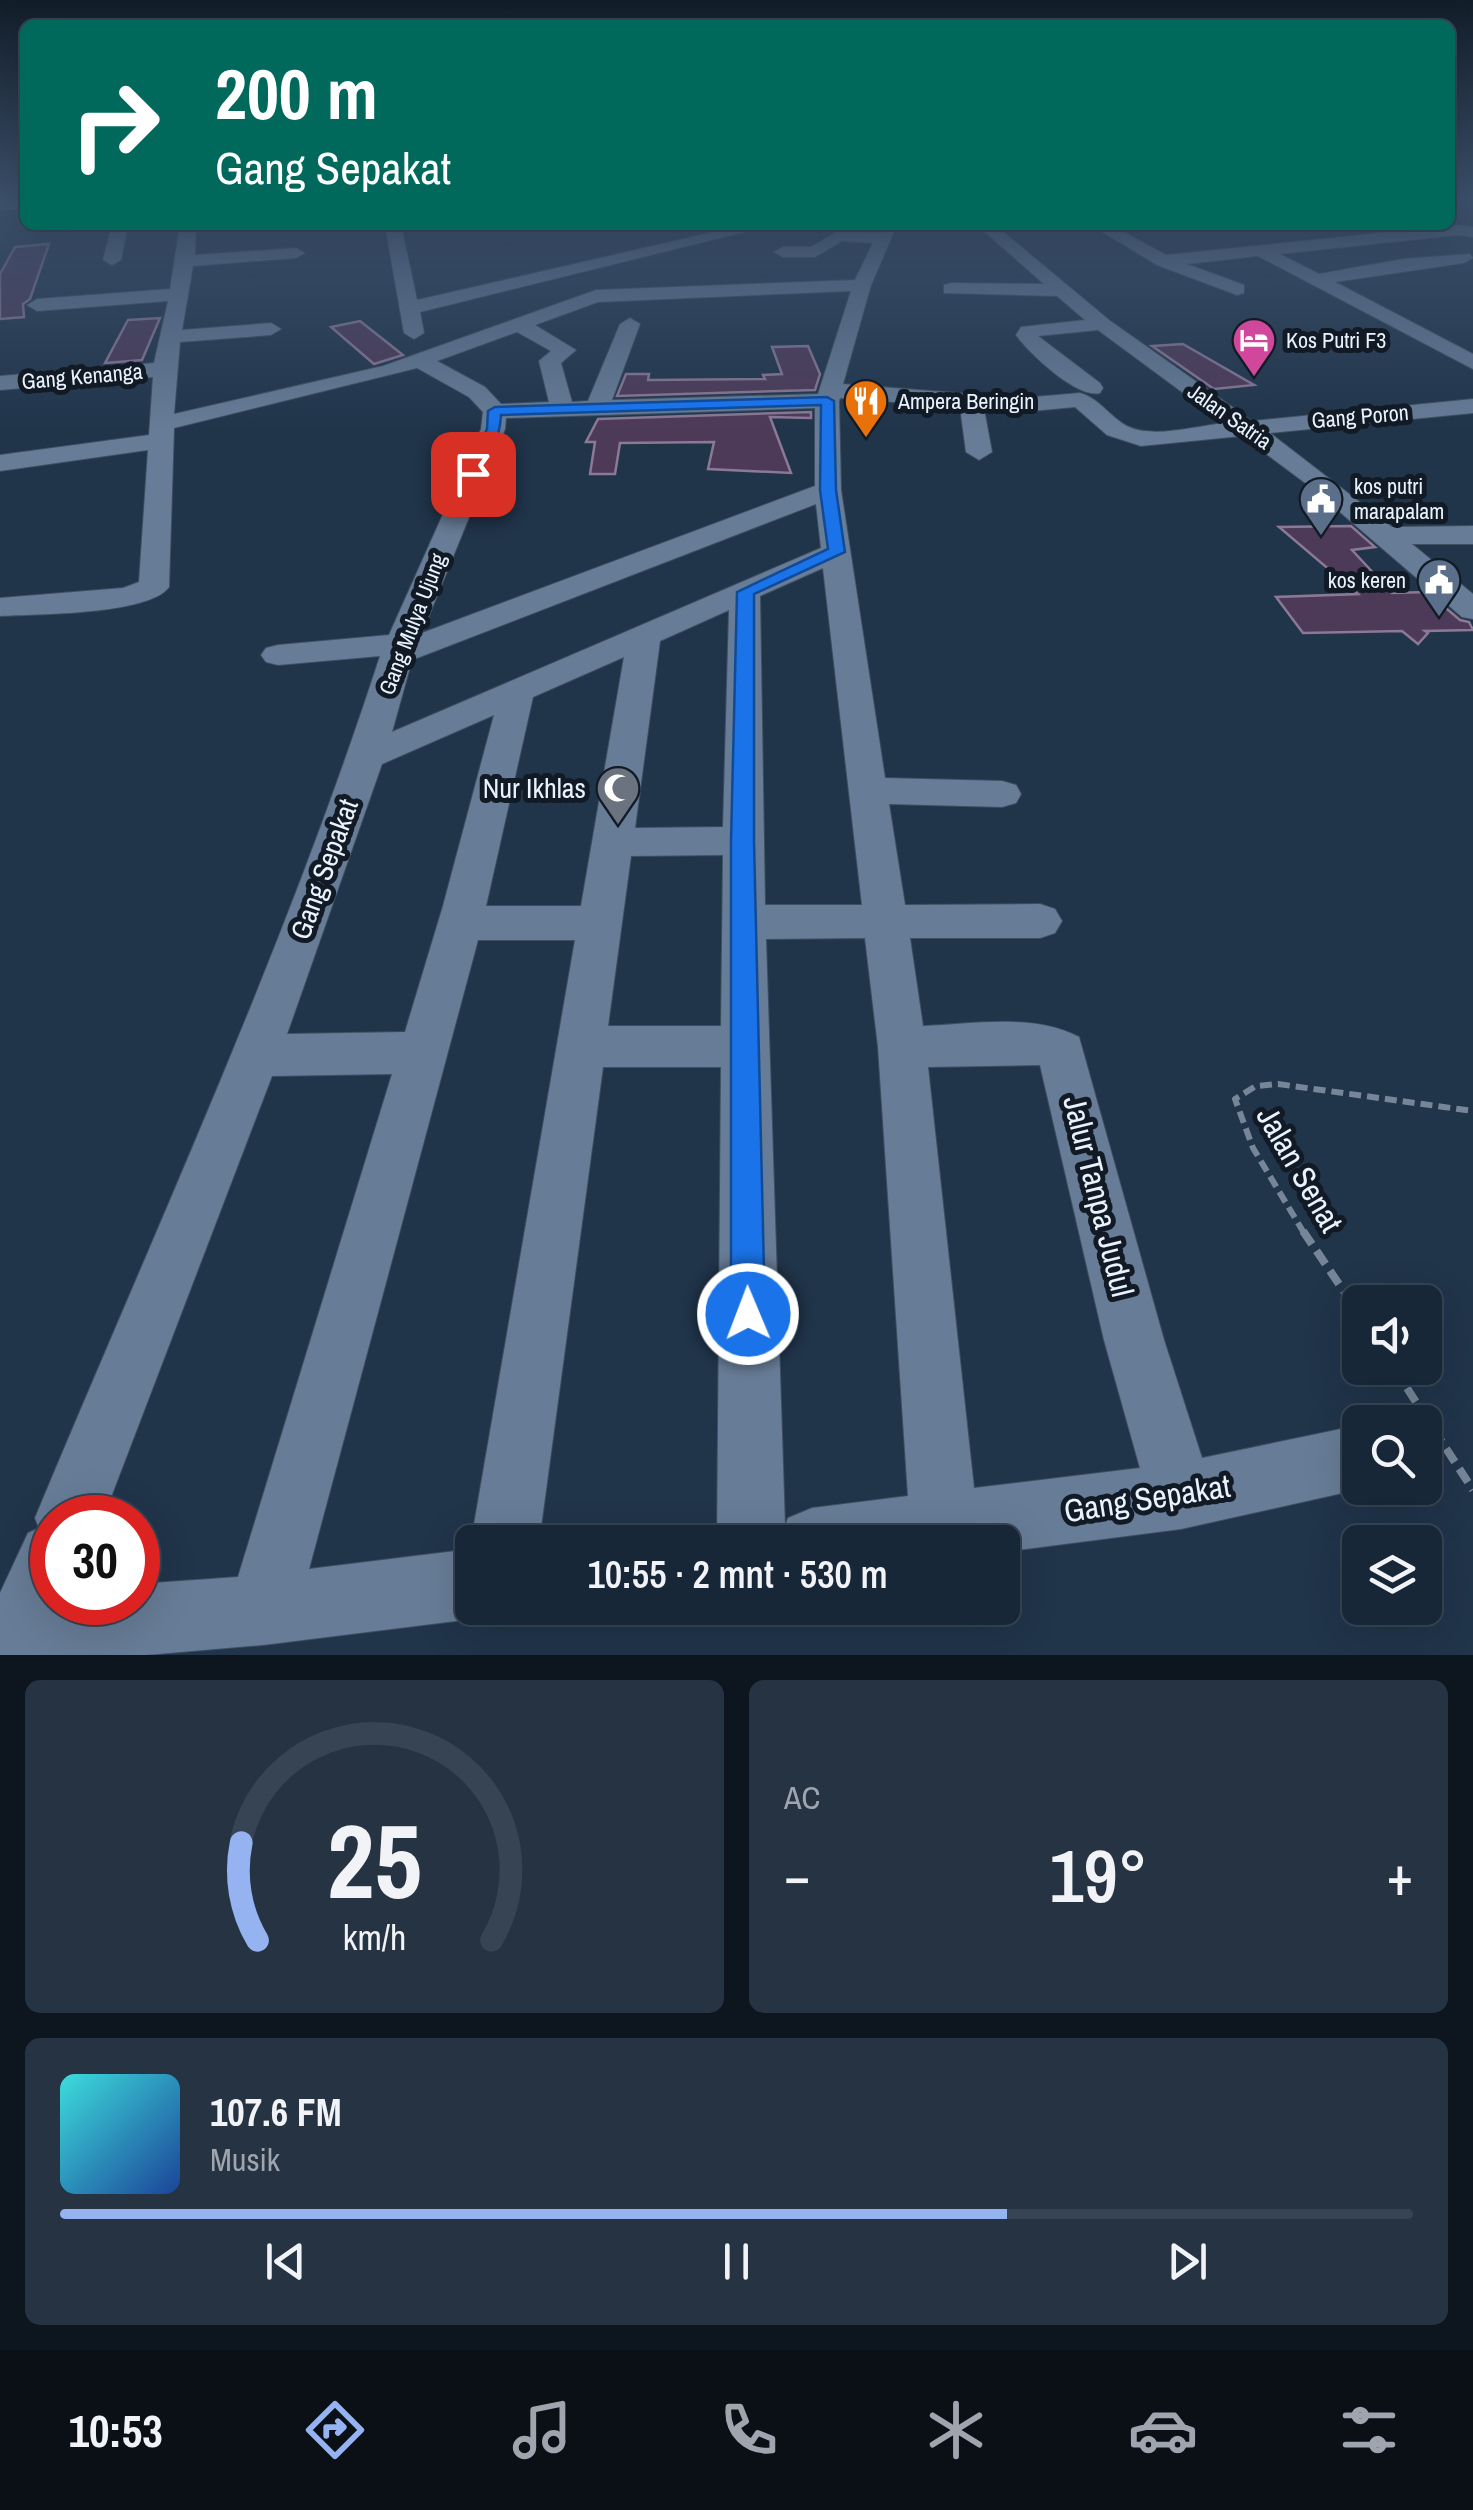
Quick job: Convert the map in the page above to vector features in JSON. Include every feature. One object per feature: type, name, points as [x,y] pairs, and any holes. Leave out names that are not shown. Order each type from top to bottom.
[{"type":"street","points":[[37,305],[177,276]]},
{"type":"street","name":"Gang Kenanga","points":[[0,607],[127,597],[154,587],[164,369],[178,276]]},
{"type":"street","points":[[403,276],[420,361]]},
{"type":"street","points":[[410,308],[546,276]]},
{"type":"street","points":[[866,276],[829,395],[828,490],[902,1047],[944,1525]]},
{"type":"street","name":"Jalan Satria","points":[[1048,276],[1102,324],[1248,426],[1473,610]]},
{"type":"street","points":[[1202,276],[1237,289]]},
{"type":"street","points":[[1311,276],[1473,363]]},
{"type":"street","points":[[1318,280],[1338,276]]},
{"type":"street","points":[[0,463],[160,432],[346,383],[420,361],[596,296],[862,285]]},
{"type":"street","points":[[951,289],[1065,290]]},
{"type":"street","points":[[518,324],[564,347],[564,352],[550,361],[562,410]]},
{"type":"street","points":[[597,409],[630,324]]},
{"type":"street","name":"Gang Poron","points":[[1102,324],[1050,326],[1028,331],[1026,335],[1116,430],[1142,439],[1473,406]]},
{"type":"street","points":[[169,337],[271,329]]},
{"type":"street","points":[[420,361],[477,392],[495,411],[829,395],[1021,405],[1086,394]]},
{"type":"street","name":"Gang Kenanga","points":[[0,383],[164,369]]},
{"type":"street","points":[[971,401],[979,452]]},
{"type":"street","name":"Gang Mulya Ujung","points":[[366,757],[399,649],[494,429],[495,411]]},
{"type":"street","points":[[278,655],[399,649],[828,490]]},
{"type":"street","points":[[1385,536],[1473,536]]},
{"type":"street","points":[[366,757],[836,552]]},
{"type":"street","points":[[746,592],[742,841],[750,1525]]},
{"type":"street","points":[[508,1525],[644,636]]},
{"type":"street","points":[[262,1610],[460,922],[518,689]]},
{"type":"street","name":"Gang Sepakat","points":[[78,1495],[255,1055],[366,757]]},
{"type":"street","points":[[867,790],[1002,794]]},
{"type":"street","points":[[614,842],[742,841]]},
{"type":"street","points":[[743,922],[1040,921]]},
{"type":"street","points":[[460,922],[602,923]]},
{"type":"street","name":"Jalur Tanpa Judul","points":[[902,1047],[1030,1043],[1050,1045],[1062,1052],[1134,1340],[1181,1496]]},
{"type":"street","points":[[583,1047],[744,1046]]},
{"type":"street","points":[[255,1055],[422,1053]]},
{"type":"street","name":"Gang Sepakat","points":[[952,1525],[1181,1496],[1342,1461]]},
{"type":"street","points":[[10,1639],[455,1586]]},
{"type":"street","points":[[10,1639],[30,1600]]},
{"type":"path","name":"Jalan Senat","points":[[1342,1287],[1253,1148],[1238,1121],[1235,1099],[1256,1086],[1278,1084],[1473,1111]]},
{"type":"path","points":[[1405,1385],[1473,1490]]},
{"type":"building","points":[[0,276],[38,276],[30,299],[23,304],[24,317],[0,319]]},
{"type":"building","points":[[160,318],[142,360],[105,363],[128,320]]},
{"type":"building","points":[[360,321],[403,355],[374,364],[331,327]]},
{"type":"building","points":[[1183,344],[1254,385],[1214,389],[1152,346]]},
{"type":"building","points":[[808,346],[820,374],[815,390],[617,396],[626,374],[649,374],[648,380],[765,379],[763,375],[782,374],[772,347]]},
{"type":"building","points":[[811,412],[811,418],[770,417],[791,473],[708,469],[714,442],[620,443],[615,474],[590,474],[595,442],[586,442],[598,419]]},
{"type":"building","name":"kos keren","points":[[1351,526],[1375,547],[1352,550],[1392,593],[1427,592],[1460,620],[1469,622],[1473,630],[1425,631],[1428,633],[1418,644],[1402,631],[1303,633],[1276,597],[1358,594],[1279,527]]},
{"type":"place","name":"Kos Putri F3","points":[[1254,378]]},
{"type":"place","name":"Ampera Beringin","points":[[866,439]]},
{"type":"place","name":"kos putri marapalam","points":[[1321,537]]},
{"type":"place","name":"kos keren","points":[[1439,618]]},
{"type":"place","name":"Nur Ikhlas","points":[[618,826]]},
{"type":"route","points":[[473,474],[494,429],[495,411],[827,401],[828,490],[836,552],[746,592],[742,841],[748,1314]]}]
